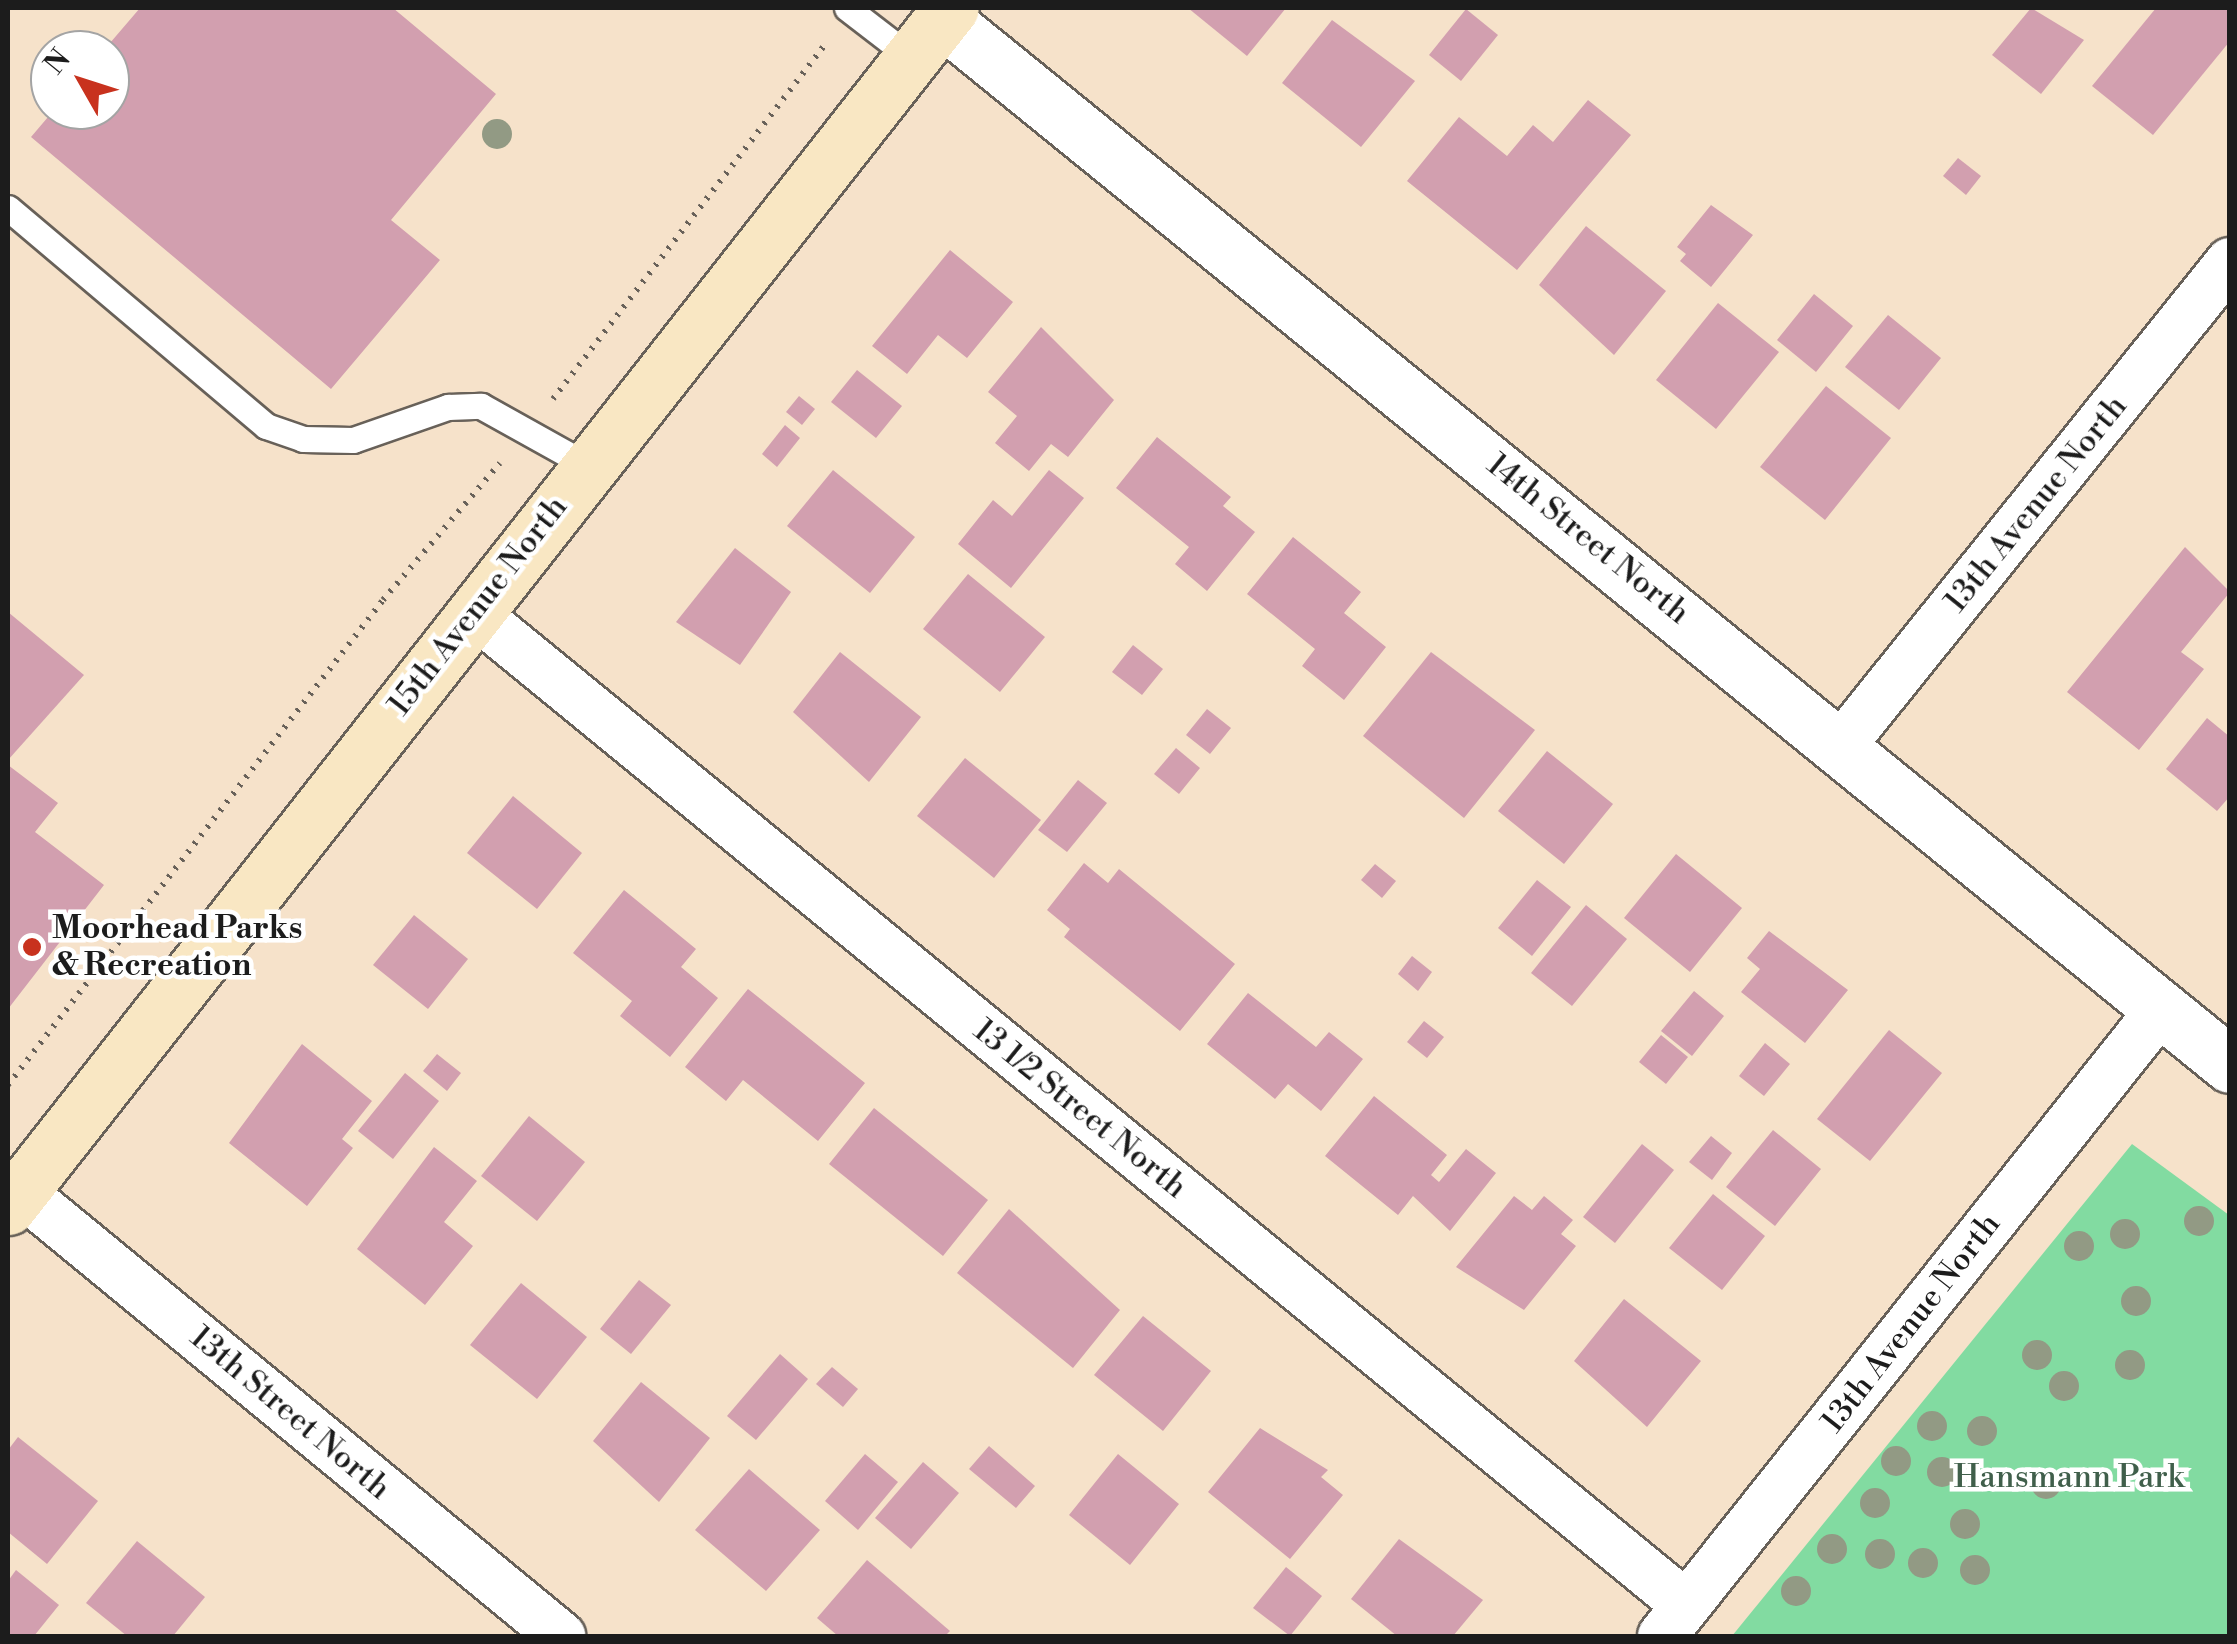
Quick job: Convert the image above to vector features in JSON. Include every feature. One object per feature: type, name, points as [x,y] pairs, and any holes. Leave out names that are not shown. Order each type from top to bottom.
[{"type":"main road","name":"15th Avenue North","points":[[14,1199],[935,28]]},
{"type":"street","name":"14th Street North","points":[[935,28],[1842,746],[2230,1065]]},
{"type":"street","name":"13th Avenue North","points":[[1842,746],[2230,262]]},
{"type":"street","name":"13 1/2 Street North","points":[[473,612],[1674,1621]]},
{"type":"street","name":"13th Avenue North","points":[[1674,1621],[2161,1008]]},
{"type":"street","name":"13th Street North","points":[[14,1199],[561,1636]]},
{"type":"lane","points":[[850,10],[935,28]]},
{"type":"lane","points":[[8,208],[266,426],[304,440],[353,440],[448,407],[481,406],[530,428],[588,466]]},
{"type":"path","points":[[8,1085],[382,600],[530,428],[850,10]]},
{"type":"green space","name":"Hansmann Park","points":[[2132,1144],[2229,1215],[2229,1636],[1732,1636]]},
{"type":"building","points":[[140,8],[393,8],[496,94],[391,220],[440,260],[331,389],[31,137],[37,130],[130,130],[130,30],[121,30]]},
{"type":"building","points":[[1188,8],[1286,8],[1247,56]]},
{"type":"building","points":[[2031,8],[2084,40],[2041,94],[1992,55]]},
{"type":"building","points":[[2156,8],[2230,8],[2230,41],[2153,135],[2092,86]]},
{"type":"building","points":[[1466,9],[1498,35],[1461,81],[1429,55]]},
{"type":"building","points":[[1332,20],[1415,81],[1361,147],[1282,83]]},
{"type":"building","points":[[1588,100],[1631,135],[1517,270],[1407,181],[1459,117],[1507,156],[1533,125],[1553,142]]},
{"type":"building","points":[[1958,158],[1981,176],[1966,195],[1943,176]]},
{"type":"building","points":[[1711,205],[1753,235],[1711,287],[1680,261],[1686,254],[1677,247]]},
{"type":"building","points":[[1586,226],[1666,291],[1614,355],[1539,285]]},
{"type":"building","points":[[950,250],[1013,302],[967,358],[938,335],[907,374],[872,346]]},
{"type":"building","points":[[1814,294],[1853,326],[1816,372],[1777,340]]},
{"type":"building","points":[[1718,303],[1779,352],[1716,429],[1656,380]]},
{"type":"building","points":[[1888,315],[1941,358],[1899,410],[1845,367]]},
{"type":"building","points":[[1041,327],[1114,400],[1068,457],[1051,444],[1029,471],[995,443],[1017,416],[988,392]]},
{"type":"building","points":[[857,370],[902,406],[876,438],[831,402]]},
{"type":"building","points":[[1826,386],[1891,438],[1825,520],[1760,467]]},
{"type":"building","points":[[799,396],[815,409],[802,425],[786,412]]},
{"type":"building","points":[[785,425],[800,438],[777,467],[762,454]]},
{"type":"building","points":[[1157,437],[1231,497],[1223,506],[1255,532],[1207,591],[1175,564],[1189,547],[1116,488]]},
{"type":"building","points":[[833,470],[915,537],[870,593],[787,526]]},
{"type":"building","points":[[1049,470],[1084,498],[1011,588],[958,544],[993,500],[1012,516]]},
{"type":"building","points":[[1293,537],[1361,592],[1344,613],[1386,647],[1344,700],[1302,666],[1315,649],[1247,594]]},
{"type":"building","points":[[2185,547],[2230,592],[2181,652],[2204,669],[2139,750],[2067,692]]},
{"type":"building","points":[[735,548],[791,592],[740,665],[676,622]]},
{"type":"building","points":[[968,574],[1045,637],[1000,692],[923,629]]},
{"type":"building","points":[[8,612],[84,675],[8,760]]},
{"type":"building","points":[[1133,645],[1163,669],[1142,695],[1112,672]]},
{"type":"building","points":[[840,652],[921,717],[869,782],[793,712]]},
{"type":"building","points":[[1431,652],[1535,730],[1464,818],[1363,736]]},
{"type":"building","points":[[1207,709],[1231,728],[1210,754],[1186,735]]},
{"type":"building","points":[[2207,718],[2230,737],[2230,796],[2217,811],[2166,769]]},
{"type":"building","points":[[1176,748],[1200,768],[1179,794],[1154,774]]},
{"type":"building","points":[[1547,751],[1613,804],[1564,864],[1498,811]]},
{"type":"building","points":[[965,758],[1041,820],[994,878],[917,816]]},
{"type":"building","name":"Moorhead Parks & Recreation","points":[[8,765],[58,803],[35,832],[104,885],[8,1009]]},
{"type":"building","points":[[1078,780],[1107,803],[1067,852],[1038,830]]},
{"type":"building","points":[[513,796],[582,853],[537,909],[467,853]]},
{"type":"building","points":[[1676,854],[1742,908],[1690,972],[1624,918]]},
{"type":"building","points":[[1084,863],[1108,883],[1119,869],[1235,964],[1180,1031],[1064,937],[1070,929],[1047,910]]},
{"type":"building","points":[[1375,864],[1396,881],[1382,898],[1361,880]]},
{"type":"building","points":[[1537,880],[1571,907],[1532,956],[1498,928]]},
{"type":"building","points":[[624,890],[696,949],[681,967],[718,998],[670,1057],[620,1016],[632,1001],[573,953]]},
{"type":"building","points":[[1586,905],[1627,939],[1572,1006],[1531,973]]},
{"type":"building","points":[[414,915],[468,959],[428,1009],[373,965]]},
{"type":"building","points":[[1769,931],[1848,990],[1805,1043],[1741,992],[1760,969],[1747,958]]},
{"type":"building","points":[[1412,956],[1432,972],[1418,991],[1398,974]]},
{"type":"building","points":[[748,989],[865,1083],[818,1141],[743,1080],[726,1101],[685,1067]]},
{"type":"building","points":[[1694,991],[1724,1016],[1692,1056],[1661,1031]]},
{"type":"building","points":[[1248,993],[1316,1047],[1329,1032],[1363,1059],[1321,1111],[1288,1084],[1275,1099],[1207,1044]]},
{"type":"building","points":[[1424,1021],[1444,1037],[1427,1058],[1407,1042]]},
{"type":"building","points":[[1889,1030],[1942,1073],[1870,1161],[1817,1119]]},
{"type":"building","points":[[1661,1035],[1688,1057],[1666,1084],[1639,1062]]},
{"type":"building","points":[[1765,1043],[1790,1064],[1764,1096],[1739,1076]]},
{"type":"building","points":[[302,1044],[372,1101],[342,1139],[353,1148],[307,1206],[229,1143]]},
{"type":"building","points":[[437,1054],[461,1073],[447,1091],[423,1071]]},
{"type":"building","points":[[405,1073],[439,1101],[393,1159],[358,1131]]},
{"type":"building","points":[[1374,1096],[1447,1155],[1431,1175],[1439,1182],[1466,1149],[1496,1173],[1450,1231],[1413,1196],[1398,1215],[1325,1156]]},
{"type":"building","points":[[874,1108],[988,1200],[943,1256],[829,1164]]},
{"type":"building","points":[[529,1116],[585,1162],[537,1221],[481,1176]]},
{"type":"building","points":[[1773,1130],[1821,1169],[1775,1226],[1726,1187]]},
{"type":"building","points":[[1711,1136],[1732,1153],[1712,1180],[1689,1162]]},
{"type":"building","points":[[1642,1144],[1674,1170],[1615,1243],[1583,1217]]},
{"type":"building","points":[[434,1147],[477,1181],[444,1222],[473,1246],[425,1305],[357,1249]]},
{"type":"building","points":[[1713,1194],[1765,1236],[1722,1290],[1669,1248]]},
{"type":"building","points":[[1514,1196],[1532,1210],[1544,1196],[1573,1220],[1561,1234],[1576,1246],[1524,1310],[1456,1267]]},
{"type":"building","points":[[1009,1209],[1120,1310],[1073,1368],[957,1273]]},
{"type":"building","points":[[639,1280],[671,1305],[631,1354],[600,1329]]},
{"type":"building","points":[[521,1283],[587,1337],[537,1399],[470,1345]]},
{"type":"building","points":[[1624,1299],[1701,1361],[1647,1427],[1574,1361]]},
{"type":"building","points":[[1143,1316],[1211,1371],[1163,1431],[1094,1375]]},
{"type":"building","points":[[780,1354],[808,1379],[756,1440],[727,1416]]},
{"type":"building","points":[[832,1367],[858,1389],[843,1407],[816,1384]]},
{"type":"building","points":[[641,1382],[710,1438],[659,1502],[593,1441]]},
{"type":"building","points":[[1260,1428],[1328,1470],[1321,1477],[1343,1495],[1290,1559],[1208,1492]]},
{"type":"building","points":[[18,1437],[98,1501],[47,1564],[8,1532],[8,1450]]},
{"type":"building","points":[[989,1446],[1035,1486],[1016,1508],[969,1469]]},
{"type":"building","points":[[865,1454],[898,1482],[858,1530],[825,1501]]},
{"type":"building","points":[[1118,1454],[1179,1504],[1130,1565],[1069,1515]]},
{"type":"building","points":[[923,1462],[959,1493],[911,1549],[875,1518]]},
{"type":"building","points":[[749,1469],[820,1530],[766,1591],[695,1530]]},
{"type":"building","points":[[1399,1539],[1483,1600],[1453,1636],[1397,1636],[1351,1599]]},
{"type":"building","points":[[137,1541],[205,1597],[173,1636],[127,1636],[86,1603]]},
{"type":"building","points":[[867,1560],[950,1631],[945,1636],[838,1636],[817,1618]]},
{"type":"building","points":[[1286,1567],[1322,1596],[1290,1636],[1253,1608]]},
{"type":"building","points":[[16,1570],[59,1605],[34,1636],[8,1636],[8,1581]]},
{"type":"place","name":"Moorhead Parks & Recreation","points":[[32,947]]}]
